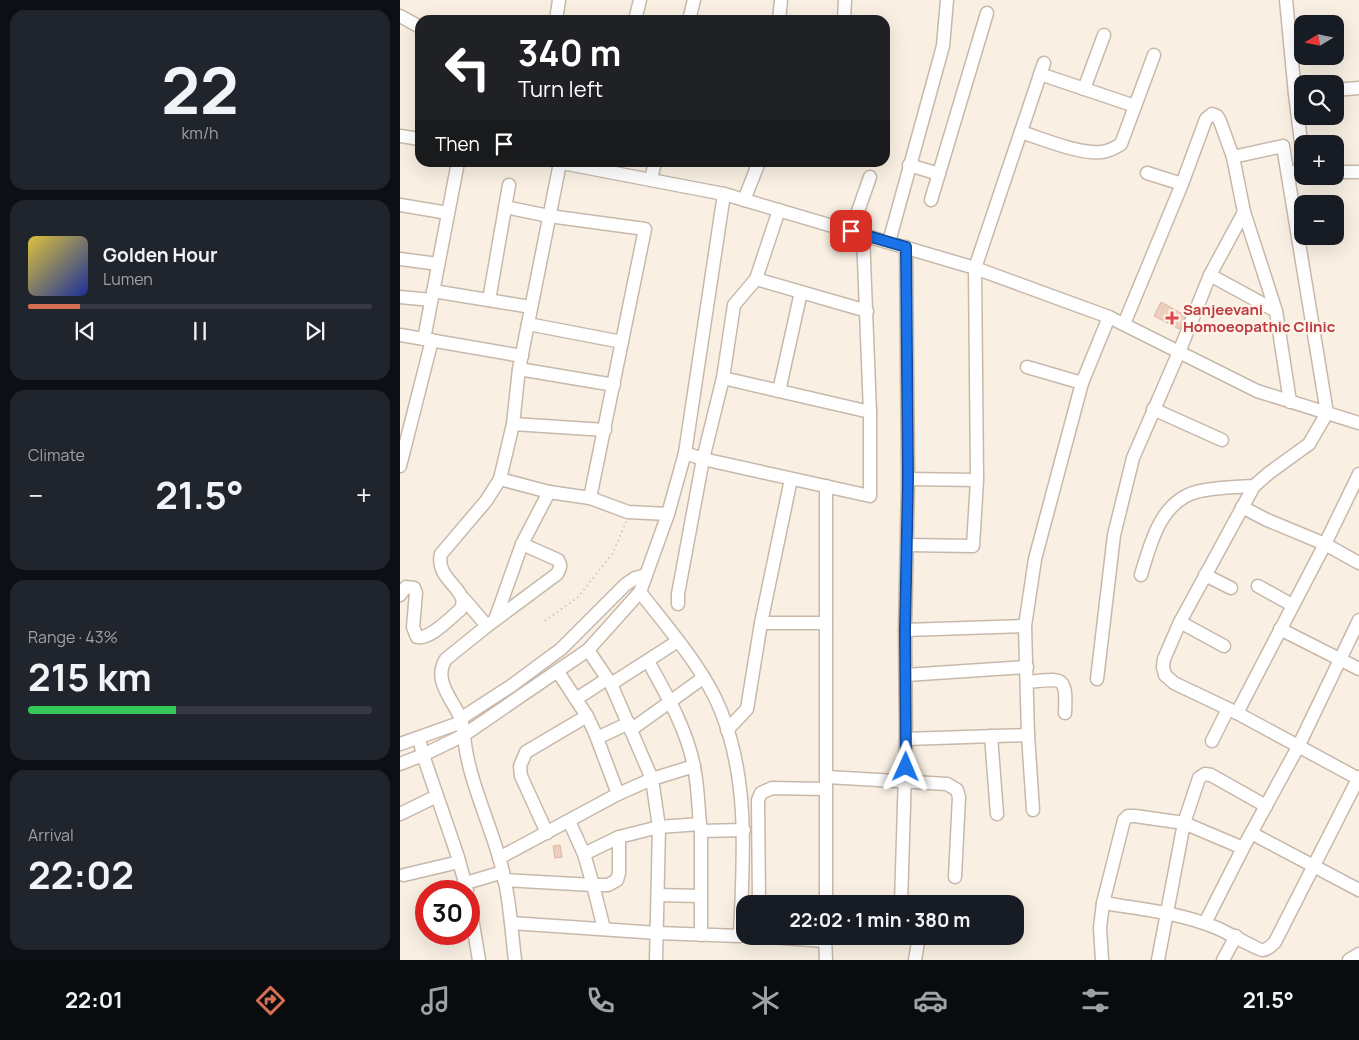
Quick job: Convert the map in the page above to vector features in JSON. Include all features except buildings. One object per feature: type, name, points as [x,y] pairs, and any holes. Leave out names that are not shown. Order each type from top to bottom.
[{"type":"street","points":[[557,15],[559,0]]},
{"type":"street","points":[[636,15],[640,0]]},
{"type":"street","points":[[690,15],[694,0]]},
{"type":"street","points":[[780,15],[781,0]]},
{"type":"street","points":[[844,15],[845,0]]},
{"type":"street","points":[[889,242],[942,49],[947,0]]},
{"type":"street","points":[[1286,0],[1296,75]]},
{"type":"street","points":[[931,200],[987,13]]},
{"type":"street","points":[[400,16],[415,24]]},
{"type":"street","points":[[1084,89],[1104,35]]},
{"type":"street","points":[[1021,132],[1084,152],[1112,150],[1120,144],[1154,55]]},
{"type":"street","points":[[907,545],[973,546],[977,480],[975,268],[1042,68],[1084,89],[1134,106]]},
{"type":"street","points":[[1344,89],[1359,88]]},
{"type":"street","points":[[1124,324],[1182,184],[1206,119],[1212,114],[1217,116],[1233,157],[1244,212],[1276,311],[1290,402]]},
{"type":"street","points":[[400,136],[415,138]]},
{"type":"street","points":[[1103,903],[1167,913],[1205,923],[1236,936],[1258,949],[1264,955],[1275,942],[1359,778],[1233,711],[1174,683],[1165,674],[1163,667],[1164,659],[1180,622],[1254,486],[1309,444],[1327,413],[1283,146],[1233,157]]},
{"type":"street","points":[[909,165],[939,174]]},
{"type":"street","points":[[400,466],[428,339],[432,296],[457,167]]},
{"type":"street","points":[[491,623],[464,599],[441,569],[439,560],[441,554],[486,501],[500,479],[513,424],[521,362],[558,167]]},
{"type":"street","points":[[582,167],[724,194],[975,268],[1109,317],[1256,391],[1359,423]]},
{"type":"street","points":[[651,179],[654,167]]},
{"type":"street","points":[[744,200],[757,167]]},
{"type":"street","points":[[1288,172],[1294,172]]},
{"type":"street","points":[[1344,172],[1359,172]]},
{"type":"street","points":[[1147,173],[1182,184]]},
{"type":"street","points":[[685,452],[703,459],[870,496],[867,311],[857,233],[870,177]]},
{"type":"street","points":[[489,300],[509,185]]},
{"type":"street","points":[[400,744],[461,720],[515,691],[540,674],[562,649],[640,592],[668,514],[685,452],[724,194]]},
{"type":"street","points":[[400,205],[448,213]]},
{"type":"street","points":[[505,207],[549,216],[645,229],[590,498]]},
{"type":"street","points":[[678,604],[678,594],[703,459],[722,378],[734,305],[756,279],[780,210]]},
{"type":"street","points":[[1097,679],[1114,535],[1133,458],[1210,275],[1244,212]]},
{"type":"street","points":[[900,895],[906,781],[905,630],[908,479],[906,247]]},
{"type":"street","points":[[400,259],[438,264]]},
{"type":"street","points":[[1210,275],[1276,311]]},
{"type":"street","points":[[756,279],[867,311]]},
{"type":"street","points":[[779,392],[802,292]]},
{"type":"street","points":[[400,297],[432,296],[489,300],[531,307]]},
{"type":"street","points":[[1033,810],[1028,735],[1025,626],[1035,559],[1082,383],[1109,317]]},
{"type":"street","points":[[528,324],[622,342]]},
{"type":"street","points":[[400,335],[428,339],[614,385]]},
{"type":"street","points":[[1027,367],[1082,383]]},
{"type":"street","points":[[722,378],[870,412]]},
{"type":"street","points":[[1153,409],[1222,440]]},
{"type":"street","points":[[513,424],[605,430]]},
{"type":"street","points":[[1212,741],[1233,711],[1280,629],[1359,474]]},
{"type":"street","points":[[500,479],[549,492],[590,498],[628,512],[668,514]]},
{"type":"street","points":[[727,730],[747,710],[761,623],[791,479]]},
{"type":"street","points":[[908,479],[977,480]]},
{"type":"street","points":[[826,486],[826,895]]},
{"type":"street","points":[[1141,576],[1154,532],[1164,516],[1176,503],[1195,492],[1254,486]]},
{"type":"street","points":[[491,623],[522,544],[549,492]]},
{"type":"street","points":[[1242,507],[1267,520],[1325,544],[1359,562]]},
{"type":"street","points":[[515,960],[511,923],[499,858],[466,755],[461,720],[442,683],[442,666],[446,659],[557,574],[561,568],[558,560],[522,544]]},
{"type":"street","points":[[1205,575],[1232,588]]},
{"type":"street","points":[[540,674],[558,672],[588,650],[630,581],[646,576]]},
{"type":"street","points":[[1258,586],[1292,605]]},
{"type":"street","points":[[400,595],[403,590],[410,587],[414,588],[416,593],[413,627],[417,637],[420,638],[429,635],[460,610],[464,599]]},
{"type":"street","points":[[640,592],[703,678],[721,710],[738,776],[744,830],[746,895]]},
{"type":"street","points":[[1205,923],[1298,747],[1359,620]]},
{"type":"street","points":[[1180,622],[1224,646]]},
{"type":"street","points":[[761,623],[826,623]]},
{"type":"street","points":[[905,630],[1025,626]]},
{"type":"street","points":[[1280,629],[1359,669]]},
{"type":"street","points":[[576,699],[648,661],[678,642]]},
{"type":"street","points":[[588,650],[609,681],[652,779],[659,827],[656,960]]},
{"type":"street","points":[[648,661],[671,703],[684,733],[694,766],[700,828],[702,935]]},
{"type":"street","points":[[906,675],[1027,667]]},
{"type":"street","points":[[558,672],[587,716],[618,794]]},
{"type":"street","points":[[597,738],[630,726],[671,703],[703,678]]},
{"type":"street","points":[[1028,682],[1055,680],[1063,684],[1066,690],[1065,713]]},
{"type":"street","points":[[400,764],[464,735],[515,691]]},
{"type":"street","points":[[547,833],[521,776],[520,766],[526,752],[587,716]]},
{"type":"street","points":[[906,739],[1028,735]]},
{"type":"street","points":[[990,736],[997,814]]},
{"type":"street","points":[[419,738],[464,880]]},
{"type":"street","points":[[499,858],[618,794],[652,779],[694,766]]},
{"type":"street","points":[[1158,960],[1184,823],[1199,778],[1205,774],[1211,775],[1266,806]]},
{"type":"street","points":[[759,895],[758,800],[761,793],[772,788],[826,783],[906,781],[947,784],[958,790],[955,877]]},
{"type":"street","points":[[400,814],[437,796]]},
{"type":"street","points":[[1102,960],[1100,928],[1103,903],[1124,820],[1128,816],[1184,823],[1243,848]]},
{"type":"street","points":[[569,821],[584,854],[604,929]]},
{"type":"street","points":[[584,854],[619,837],[659,827],[744,830]]},
{"type":"street","points":[[1251,834],[1359,890]]},
{"type":"street","points":[[480,883],[503,876],[608,885],[617,880],[619,873],[619,837]]},
{"type":"street","points":[[404,875],[459,862]]},
{"type":"street","points":[[901,886],[906,895]]},
{"type":"street","points":[[658,895],[701,896]]},
{"type":"street","points":[[511,923],[658,933],[736,936]]},
{"type":"street","points":[[1223,960],[1236,936]]},
{"type":"street","points":[[477,945],[480,960]]},
{"type":"street","points":[[825,945],[826,960]]},
{"type":"street","points":[[915,960],[918,945]]},
{"type":"path","points":[[545,621],[578,598],[603,567],[613,553],[626,526],[628,512]]},
{"type":"place","name":"Sanjeevani Homoeopathic Clinic","points":[[1172,318]]},
{"type":"route","points":[[851,231],[906,247],[908,479],[905,630],[906,767]]}]
